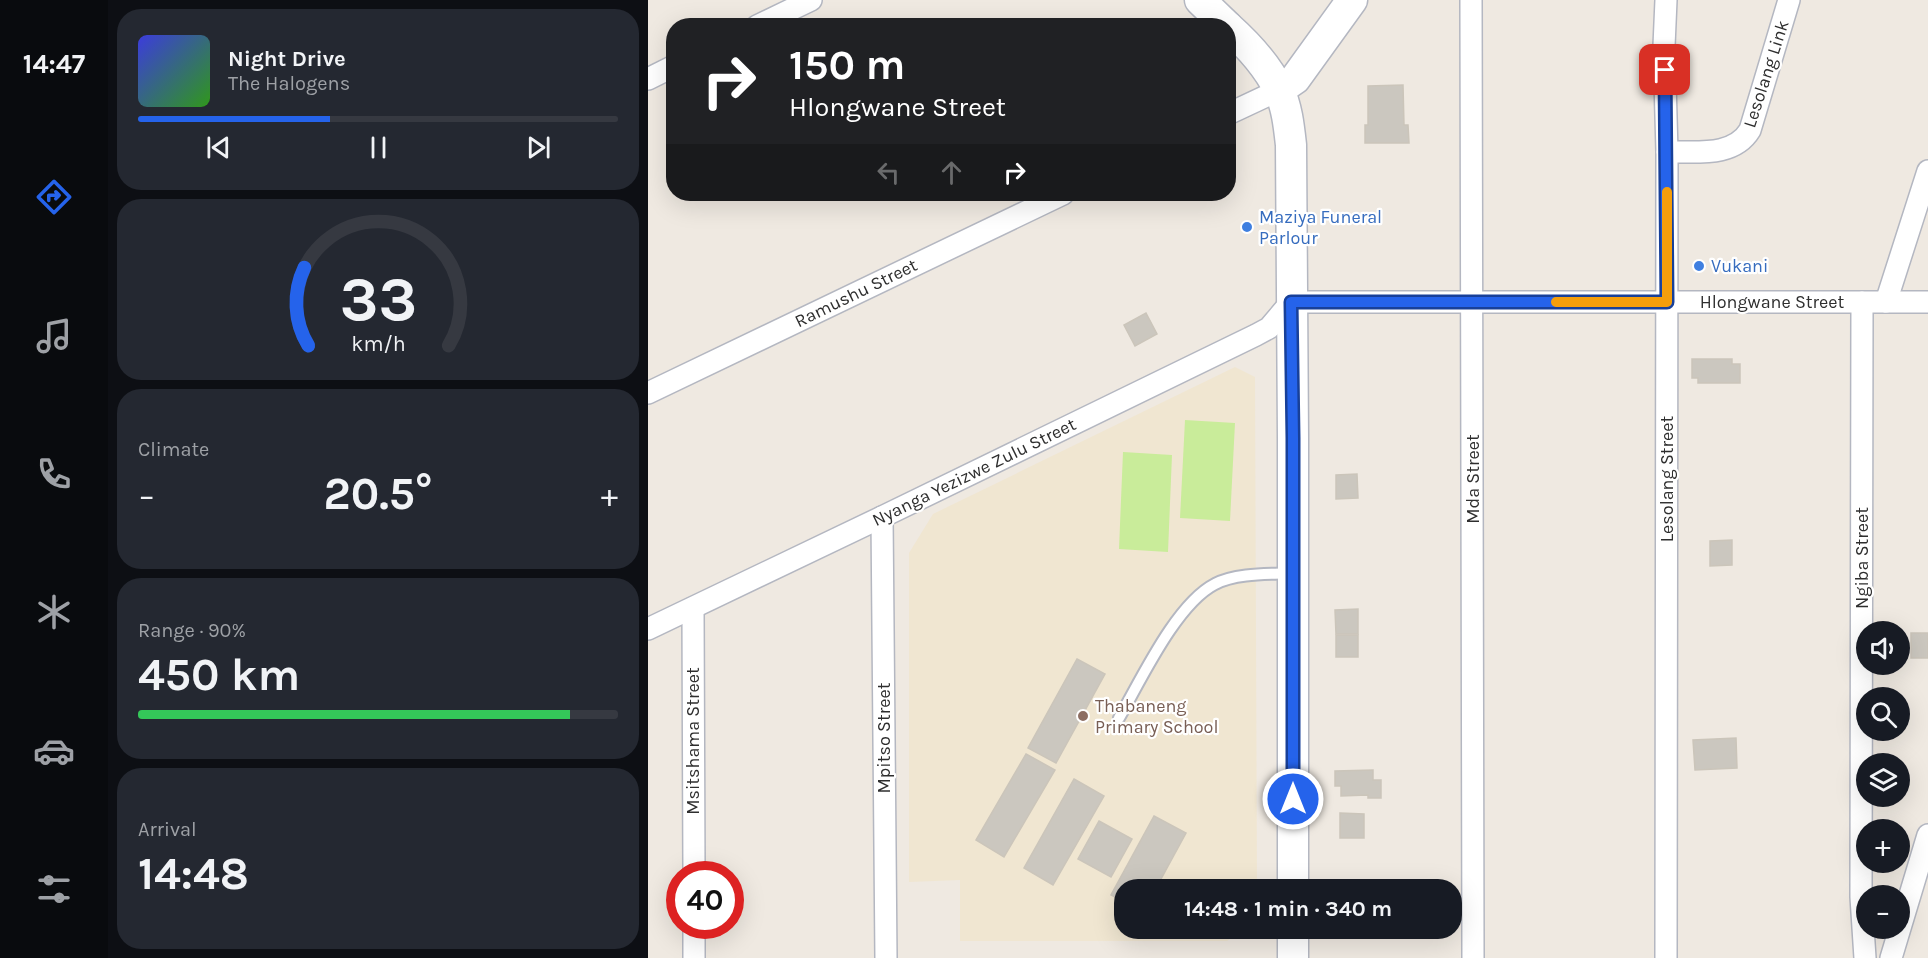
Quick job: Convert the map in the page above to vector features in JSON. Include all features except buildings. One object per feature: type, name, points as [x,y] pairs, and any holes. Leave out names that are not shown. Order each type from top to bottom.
[{"type":"street","points":[[774,18],[811,0]]},
{"type":"street","points":[[1200,0],[1219,18]]},
{"type":"street","points":[[1236,110],[1279,90],[1296,79],[1353,0]]},
{"type":"street","name":"Mda Street","points":[[1471,0],[1473,958]]},
{"type":"street","name":"Lesolang Street","points":[[1666,0],[1664,46],[1667,302],[1666,958]]},
{"type":"street","name":"Lesolang Link","points":[[1666,152],[1720,150],[1730,148],[1745,138],[1750,130],[1790,0]]},
{"type":"street","points":[[1236,35],[1262,65],[1279,90],[1288,119],[1291,145],[1293,879]]},
{"type":"street","points":[[648,79],[666,70]]},
{"type":"street","points":[[1886,302],[1928,171]]},
{"type":"street","name":"Ramushu Street","points":[[648,393],[1048,201]]},
{"type":"street","name":"Hlongwane Street","points":[[1291,302],[1928,302]]},
{"type":"street","name":"Nyanga Yezizwe Zulu Street","points":[[648,629],[1256,335],[1269,327],[1291,302]]},
{"type":"street","name":"Ngiba Street","points":[[1862,302],[1861,897],[1865,958]]},
{"type":"street","name":"Mpitso Street","points":[[882,517],[886,958]]},
{"type":"street","name":"Msitshama Street","points":[[693,608],[694,861]]},
{"type":"street","points":[[1891,958],[1928,835]]},
{"type":"street","points":[[694,939],[694,958]]},
{"type":"street","points":[[1293,939],[1293,958]]},
{"type":"lane","points":[[1119,718],[1171,629],[1194,598],[1216,583],[1250,575],[1293,573]]},
{"type":"shaded area","name":"Thabaneng Primary School","points":[[1235,367],[1255,377],[1257,879],[1114,879],[1114,939],[1230,939],[1227,941],[960,941],[960,880],[909,882],[909,553],[933,514]]},
{"type":"green space","points":[[1185,420],[1235,423],[1230,521],[1180,518]]},
{"type":"green space","points":[[1123,452],[1172,455],[1168,552],[1119,549]]},
{"type":"slow traffic","points":[[1556,302],[1667,302],[1667,192]]},
{"type":"place","name":"Maziya Funeral Parlour","points":[[1247,227]]},
{"type":"place","name":"Vukani","points":[[1699,266]]},
{"type":"place","name":"Thabaneng Primary School","points":[[1083,716]]},
{"type":"route","points":[[1293,799],[1291,302],[1667,302],[1665,70]]}]
